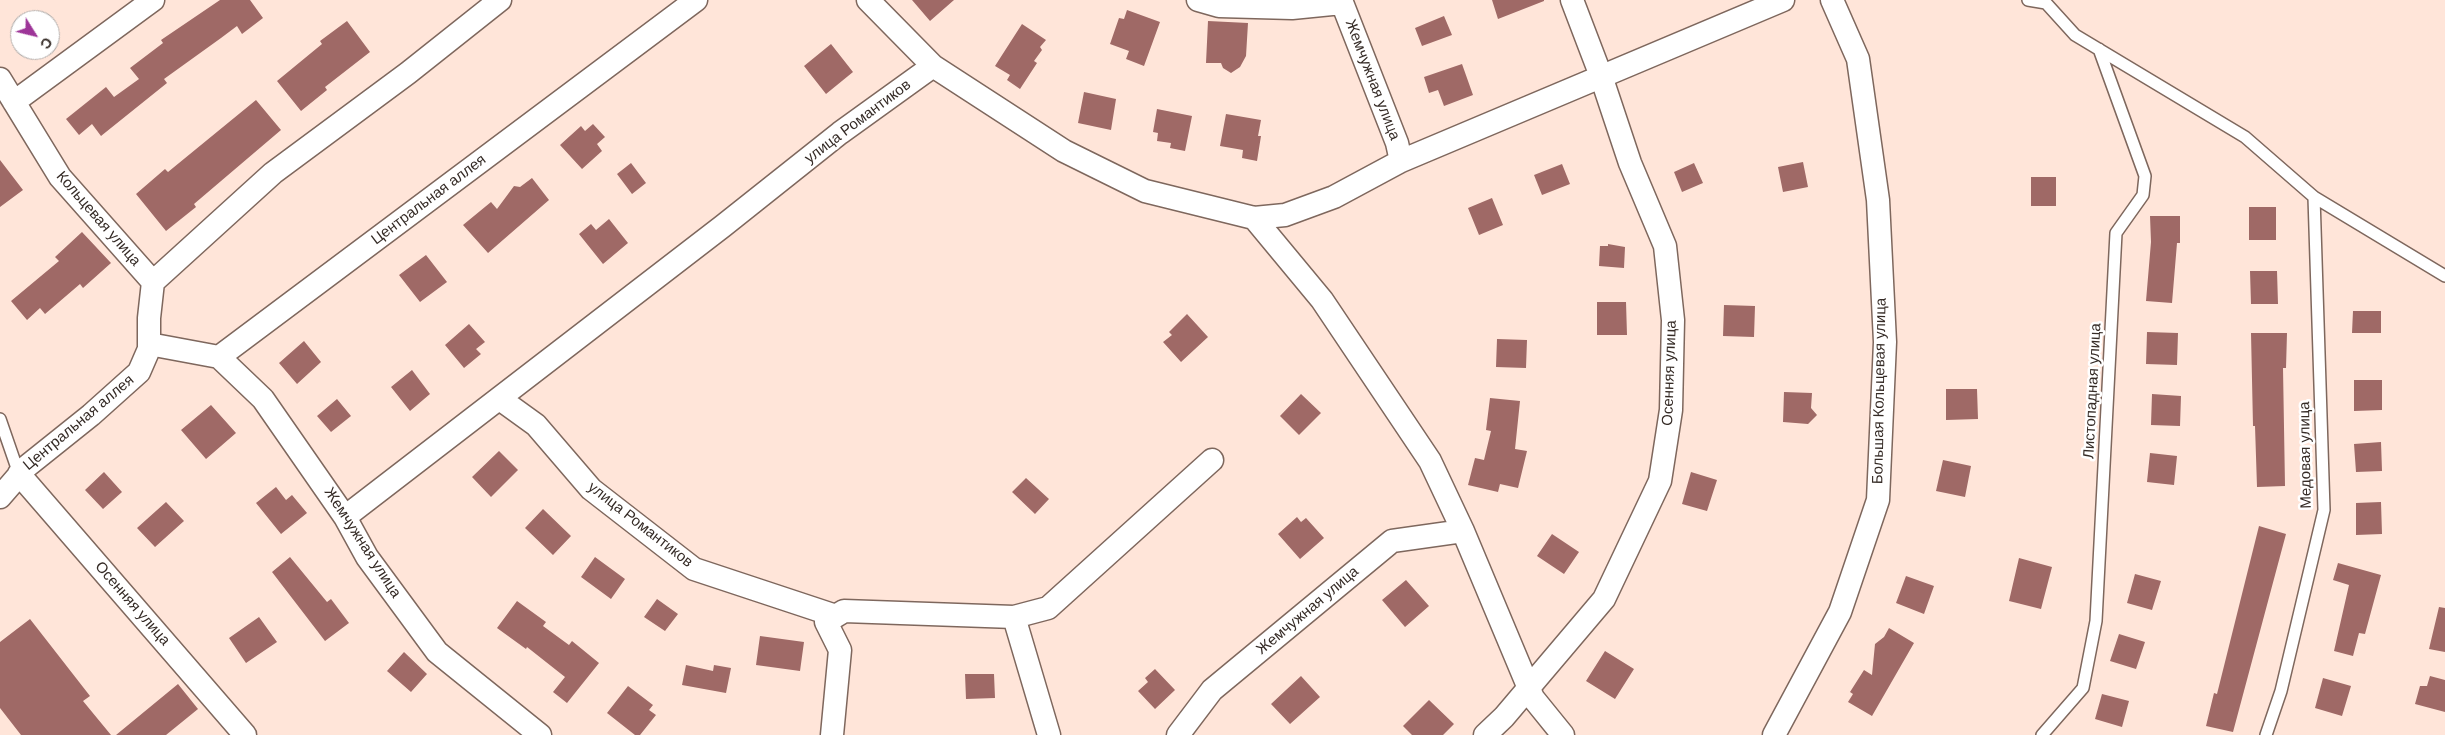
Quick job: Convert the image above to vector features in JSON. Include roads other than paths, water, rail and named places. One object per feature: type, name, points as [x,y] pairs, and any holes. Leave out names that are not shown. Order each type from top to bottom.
[{"type":"street","points":[[14,102],[154,0]]},
{"type":"street","points":[[153,282],[273,172],[408,73],[500,0]]},
{"type":"street","name":"Центральная аллея","points":[[220,357],[696,0]]},
{"type":"street","points":[[868,0],[933,66],[1064,151],[1145,191],[1254,218],[1285,215],[1334,197],[1401,161],[1783,0]]},
{"type":"street","points":[[1198,0],[1219,6],[1292,8],[1342,1]]},
{"type":"street","name":"Осенняя улица","points":[[1485,735],[1529,687],[1604,599],[1660,481],[1672,410],[1673,320],[1665,246],[1630,163],[1601,76],[1572,0]]},
{"type":"street","name":"Большая Кольцевая улица","points":[[1774,735],[1840,612],[1878,500],[1884,342],[1878,200],[1858,60],[1832,0]]},
{"type":"street","name":"Жемчужная улица","points":[[1342,1],[1398,143],[1401,161]]},
{"type":"street","name":"улица Романтиков","points":[[345,517],[500,399],[840,133],[933,66]]},
{"type":"street","name":"Кольцевая улица","points":[[0,79],[60,177],[153,282]]},
{"type":"street","points":[[1254,218],[1322,300],[1430,461],[1463,531],[1534,698],[1563,735]]},
{"type":"street","name":"Центральная аллея","points":[[0,497],[19,474],[139,372],[149,344],[149,318],[153,282]]},
{"type":"street","points":[[149,344],[220,357]]},
{"type":"street","name":"Жемчужная улица","points":[[220,357],[263,399],[345,517],[367,557],[437,652],[540,735]]},
{"type":"street","name":"улица Романтиков","points":[[500,399],[536,425],[591,489],[694,569],[836,616]]},
{"type":"street","points":[[832,735],[840,650],[826,622],[844,611],[1014,617],[1048,608],[1212,460]]},
{"type":"street","name":"Осенняя улица","points":[[19,474],[245,735]]},
{"type":"street","name":"Жемчужная улица","points":[[1178,735],[1212,690],[1392,541],[1463,531]]},
{"type":"street","points":[[1014,617],[1049,735]]},
{"type":"lane","points":[[2028,0],[2046,3],[2075,35],[2244,138],[2314,197],[2445,276]]},
{"type":"lane","name":"Листопадная улица","points":[[2042,735],[2083,688],[2096,621],[2116,233],[2143,195],[2145,176],[2099,50]]},
{"type":"lane","name":"Медовая улица","points":[[2266,735],[2280,691],[2324,510],[2314,197]]},
{"type":"lane","points":[[0,419],[19,474]]}]
